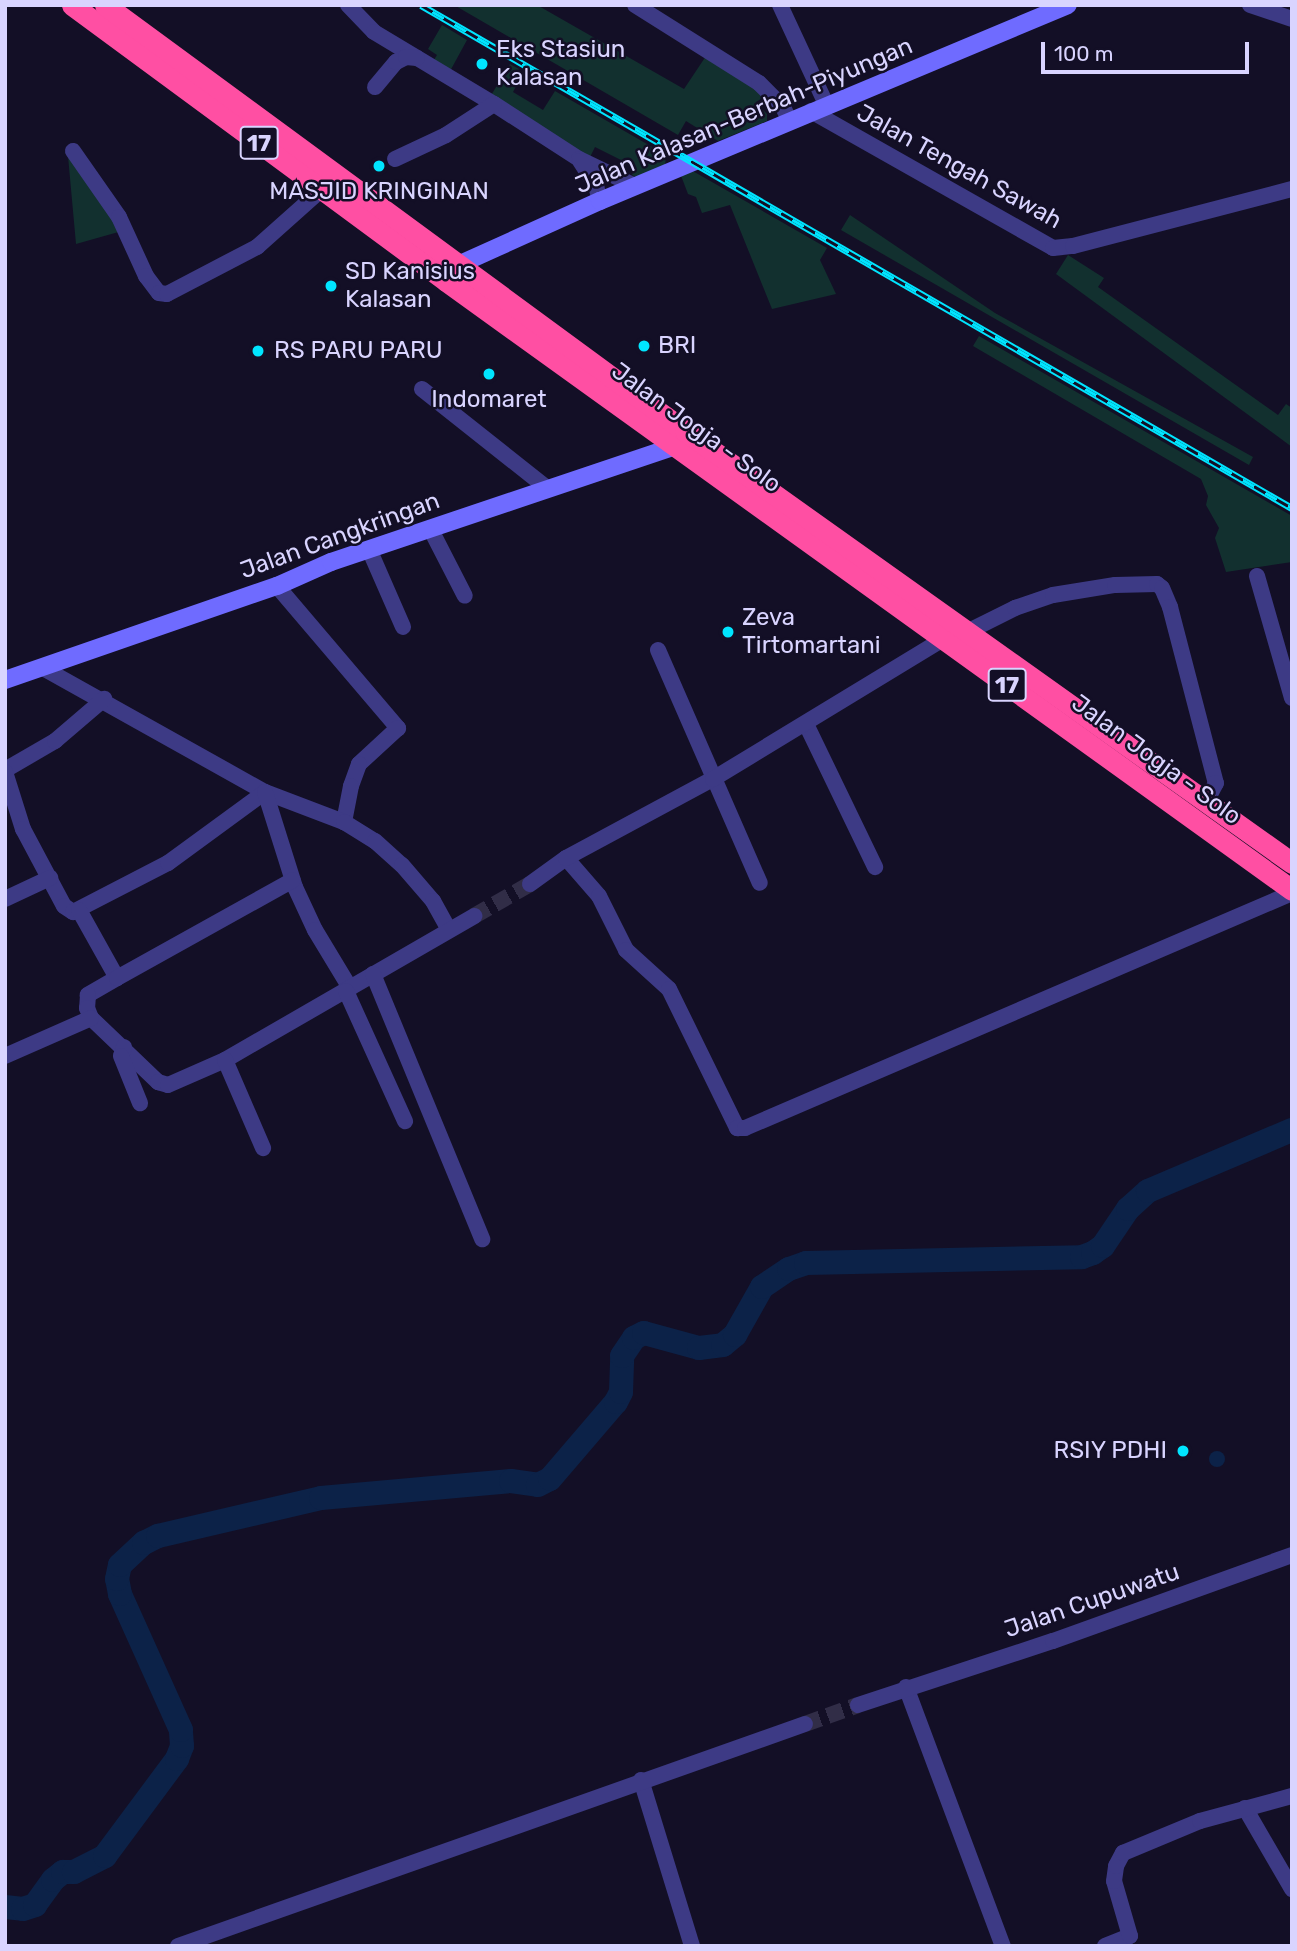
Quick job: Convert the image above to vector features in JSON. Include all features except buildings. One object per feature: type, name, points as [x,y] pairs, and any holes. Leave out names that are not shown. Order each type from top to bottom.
[{"type":"highway","name":"Jalan Jogja - Solo","points":[[72,5],[322,189],[452,273]]},
{"type":"highway","name":"Jalan Jogja - Solo","points":[[105,5],[452,273],[680,438],[943,639],[1292,892]]},
{"type":"highway","name":"Jalan Jogja - Solo","points":[[680,438],[967,632],[1292,863]]},
{"type":"main road","name":"Jalan Kalasan-Berbah-Piyungan","points":[[452,273],[600,201],[818,108],[909,74],[1068,5]]},
{"type":"main road","name":"Jalan Cangkringan","points":[[5,680],[277,586],[369,549],[548,489],[680,438]]},
{"type":"street","points":[[348,5],[374,32],[579,159],[635,186]]},
{"type":"street","points":[[635,5],[759,83],[783,107],[789,120]]},
{"type":"street","points":[[780,5],[818,108]]},
{"type":"street","points":[[1250,5],[1292,19]]},
{"type":"street","points":[[375,87],[396,61],[406,57],[417,58]]},
{"type":"street","points":[[395,159],[446,135],[494,104]]},
{"type":"street","name":"Jalan Tengah Sawah","points":[[818,108],[1053,248],[1073,246],[1292,188]]},
{"type":"street","points":[[73,151],[119,217],[146,276],[159,293],[167,294],[257,247],[322,189]]},
{"type":"street","points":[[579,159],[596,186],[600,201]]},
{"type":"street","points":[[422,389],[548,489]]},
{"type":"street","points":[[430,528],[465,596]]},
{"type":"street","points":[[369,549],[403,627]]},
{"type":"street","points":[[1257,576],[1292,698]]},
{"type":"street","points":[[967,632],[1015,608],[1053,595],[1115,585],[1157,584],[1162,588],[1170,607],[1216,783],[1206,802]]},
{"type":"street","points":[[277,586],[398,728],[359,764],[351,786],[344,822]]},
{"type":"street","points":[[530,884],[566,858],[713,779],[943,639]]},
{"type":"street","points":[[658,650],[760,883]]},
{"type":"street","points":[[43,668],[104,699],[265,792],[344,822],[375,841],[402,865],[433,901],[449,930]]},
{"type":"street","points":[[104,699],[55,741],[5,771],[23,828],[68,910],[79,911],[168,863],[265,792]]},
{"type":"street","points":[[806,724],[875,867]]},
{"type":"street","points":[[265,792],[293,880],[315,930],[348,990],[405,1121]]},
{"type":"street","points":[[566,858],[599,896],[626,950],[669,989],[737,1128],[746,1128],[1292,892]]},
{"type":"street","points":[[5,899],[50,878]]},
{"type":"street","points":[[293,880],[88,995],[87,1008],[91,1018],[164,1084],[225,1060],[474,916]]},
{"type":"street","points":[[79,911],[117,978]]},
{"type":"street","points":[[373,974],[482,1240]]},
{"type":"street","points":[[5,1056],[91,1018]]},
{"type":"street","points":[[124,1047],[121,1056],[140,1103]]},
{"type":"street","points":[[225,1060],[263,1148]]},
{"type":"street","name":"Jalan Cupuwatu","points":[[858,1705],[906,1687],[1053,1641],[1292,1555]]},
{"type":"street","points":[[906,1687],[1003,1946]]},
{"type":"street","points":[[178,1946],[805,1724]]},
{"type":"street","points":[[641,1780],[692,1946]]},
{"type":"street","points":[[1105,1946],[1133,1941],[1114,1881],[1116,1866],[1123,1853],[1169,1832],[1292,1796]]},
{"type":"street","points":[[1245,1808],[1292,1889]]},
{"type":"green space","points":[[454,5],[537,5],[684,89],[706,56],[764,91],[764,97],[756,102],[767,114],[767,121],[718,141],[686,121],[678,135]]},
{"type":"green space","points":[[442,25],[467,40],[449,73],[432,63],[437,55],[428,49]]},
{"type":"green space","points":[[510,64],[519,69],[516,75],[521,77],[513,92],[543,110],[555,91],[666,155],[665,167],[638,178],[632,175],[635,167],[595,147],[589,159],[490,97]]},
{"type":"green space","points":[[68,156],[122,231],[76,244]]},
{"type":"green space","points":[[691,170],[827,248],[820,260],[836,294],[772,309],[730,205],[702,213],[696,197],[688,194],[680,173]]},
{"type":"green space","points":[[850,215],[995,313],[1253,457],[1249,465],[841,230]]},
{"type":"green space","points":[[1068,255],[1104,278],[1098,287],[1278,415],[1286,404],[1292,408],[1292,447],[1056,274]]},
{"type":"green space","points":[[979,336],[1292,516],[1292,562],[1226,572],[1215,538],[1219,528],[1206,505],[1208,496],[1201,479],[973,346]]},
{"type":"water","points":[[1217,1451],[1225,1459],[1217,1467],[1209,1459]]},
{"type":"waterway","points":[[5,1907],[23,1909],[35,1905],[53,1880],[63,1872],[74,1872],[105,1856],[177,1759],[182,1746],[181,1730],[120,1594],[117,1579],[120,1565],[144,1543],[158,1536],[321,1498],[511,1481],[538,1485],[550,1479],[616,1402],[621,1392],[622,1356],[634,1338],[644,1333],[699,1348],[723,1345],[735,1335],[762,1287],[789,1269],[806,1263],[1082,1257],[1103,1246],[1128,1209],[1148,1191],[1292,1130]]},
{"type":"tunnel","points":[[474,916],[530,884]]},
{"type":"tunnel","points":[[805,1724],[858,1705]]},
{"type":"railway","points":[[421,5],[1292,508]]},
{"type":"place","name":"Eks Stasiun Kalasan","points":[[482,64]]},
{"type":"place","name":"MASJID KRINGINAN","points":[[379,166]]},
{"type":"place","name":"SD Kanisius Kalasan","points":[[331,286]]},
{"type":"place","name":"BRI","points":[[644,346]]},
{"type":"place","name":"RS PARU PARU","points":[[258,351]]},
{"type":"place","name":"Indomaret","points":[[489,374]]},
{"type":"place","name":"Zeva Tirtomartani","points":[[728,632]]},
{"type":"place","name":"RSIY PDHI","points":[[1183,1451]]}]
